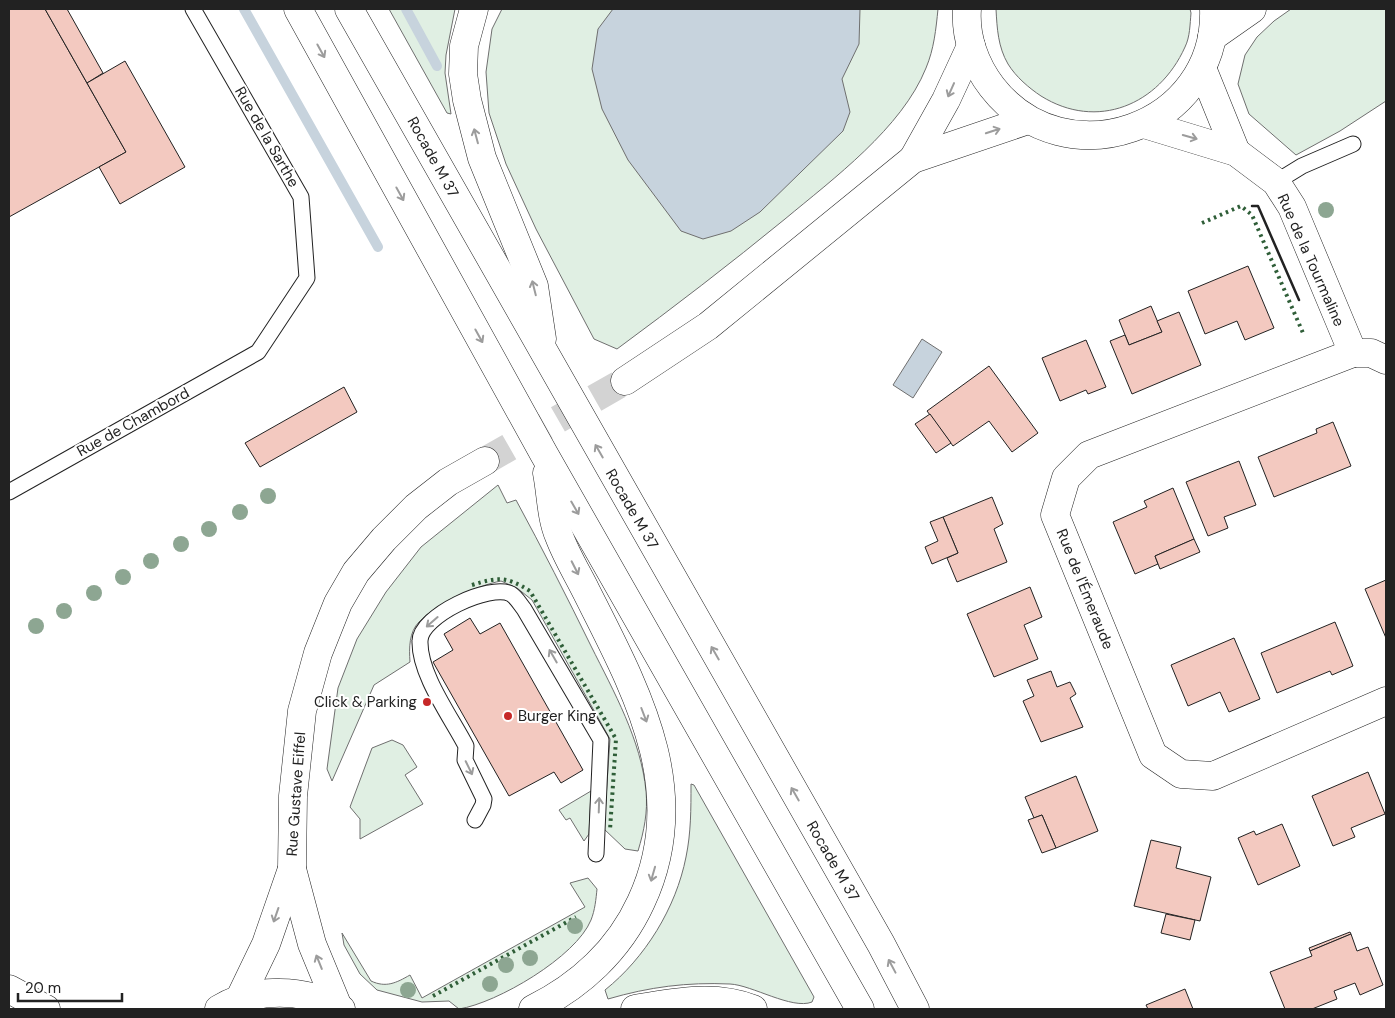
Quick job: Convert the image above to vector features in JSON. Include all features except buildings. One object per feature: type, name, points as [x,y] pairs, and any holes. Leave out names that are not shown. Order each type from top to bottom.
[{"type":"main road","points":[[298,9],[544,454],[860,1009]]},
{"type":"main road","name":"Rocade M 37","points":[[349,9],[871,927],[915,1009]]},
{"type":"main road","points":[[474,9],[464,46],[463,74],[467,100],[482,158],[534,286],[544,353]]},
{"type":"main road","points":[[967,9],[971,46],[983,75],[1003,100],[1028,120],[1066,134],[1106,136],[1144,124],[1177,102],[1202,68],[1215,28],[1214,9]]},
{"type":"main road","points":[[1212,36],[1252,9]]},
{"type":"main road","points":[[913,159],[946,100],[971,46]]},
{"type":"main road","points":[[1202,68],[1236,152]]},
{"type":"main road","points":[[625,381],[708,326],[913,159],[1028,120]]},
{"type":"main road","name":"Rue de la Tourmaline","points":[[1144,124],[1236,152],[1276,182],[1292,207],[1353,353]]},
{"type":"main road","points":[[1353,353],[1371,353],[1386,360]]},
{"type":"main road","name":"Rue de l'Émeraude","points":[[1353,353],[1089,455],[1066,478],[1055,515],[1153,755],[1181,774],[1213,776],[1386,701]]},
{"type":"main road","points":[[533,1009],[578,982],[600,962],[620,939],[638,910],[650,884],[658,855],[662,814],[662,789],[651,734],[630,680],[558,535],[544,454]]},
{"type":"main road","name":"Rue Gustave Eiffel","points":[[339,1008],[312,944],[292,869],[293,796],[302,711],[318,653],[338,602],[356,572],[384,539],[416,507],[448,482],[484,461]]},
{"type":"main road","name":"Rue Gustave Eiffel","points":[[229,1005],[266,944],[292,869]]},
{"type":"main road","points":[[9,989],[46,1009]]},
{"type":"main road","points":[[229,1005],[258,995],[285,993],[319,999],[339,1008]]},
{"type":"main road","points":[[635,1009],[687,1001],[716,1000],[753,1009]]},
{"type":"lane","name":"Rue de la Sarthe","points":[[193,9],[301,197],[307,278],[258,352]]},
{"type":"lane","points":[[1276,182],[1302,166],[1353,144]]},
{"type":"lane","name":"Rue de Chambord","points":[[9,492],[258,352]]},
{"type":"lane","points":[[475,820],[483,806],[484,799],[465,760],[466,746],[422,662],[419,639],[426,624],[448,609],[474,597],[501,592],[512,594],[524,609],[601,740],[596,854]]},
{"type":"green space","points":[[389,9],[455,9],[446,55],[445,73],[451,114],[447,113]]},
{"type":"green space","points":[[502,9],[938,9],[933,46],[926,68],[915,90],[901,111],[883,132],[844,169],[785,219],[617,349],[594,339],[536,229],[506,164],[489,113],[486,72],[492,29]]},
{"type":"green space","points":[[996,9],[1190,9],[1191,13],[1187,43],[1174,67],[1159,84],[1143,97],[1124,106],[1104,111],[1083,111],[1062,106],[1041,96],[1027,86],[1015,73],[1002,51]]},
{"type":"green space","points":[[1291,9],[1386,9],[1386,101],[1340,131],[1296,155],[1249,114],[1238,84],[1245,55],[1257,37],[1274,21]]},
{"type":"green space","points":[[498,485],[507,503],[516,500],[609,681],[639,753],[646,791],[646,806],[645,821],[638,851],[625,849],[604,829],[610,739],[532,600],[517,588],[501,581],[457,596],[436,608],[419,622],[411,635],[410,662],[374,685],[332,781],[327,769],[338,688],[357,639],[386,592],[421,547]]},
{"type":"green space","points":[[392,740],[403,745],[417,767],[405,775],[423,804],[360,839],[360,819],[350,807],[372,748]]},
{"type":"green space","points":[[691,784],[694,785],[814,997],[812,1002],[804,1004],[794,1003],[739,985],[730,984],[668,986],[608,999],[605,990],[620,977],[646,947],[657,931],[675,895],[688,848]]},
{"type":"green space","points":[[591,791],[589,834],[584,841],[570,818],[566,820],[559,810]]},
{"type":"green space","points":[[588,878],[597,889],[591,920],[583,934],[553,963],[534,976],[494,998],[475,1005],[459,1009],[449,1001],[422,1002],[377,990],[360,974],[344,945],[342,933],[371,981],[391,984],[410,975],[422,998],[585,907],[570,883]]},
{"type":"shaded area","points":[[613,9],[860,9],[859,44],[842,79],[850,112],[843,131],[760,212],[731,231],[703,239],[681,231],[628,160],[602,109],[592,69],[598,29]]},
{"type":"shaded area","points":[[922,339],[942,352],[913,398],[893,385]]},
{"type":"waterway","points":[[244,9],[378,247]]},
{"type":"waterway","points":[[406,9],[437,66]]},
{"type":"tunnel","points":[[485,461],[625,381]]},
{"type":"hedge","points":[[1202,223],[1241,206],[1252,215],[1303,333]]},
{"type":"hedge","points":[[472,585],[489,580],[502,579],[530,591],[616,739],[610,830]]},
{"type":"hedge","points":[[433,996],[576,917]]},
{"type":"wall","points":[[1252,206],[1258,206],[1299,300]]},
{"type":"place","name":"Click & Parking","points":[[427,702]]},
{"type":"place","name":"Burger King","points":[[508,716]]}]
